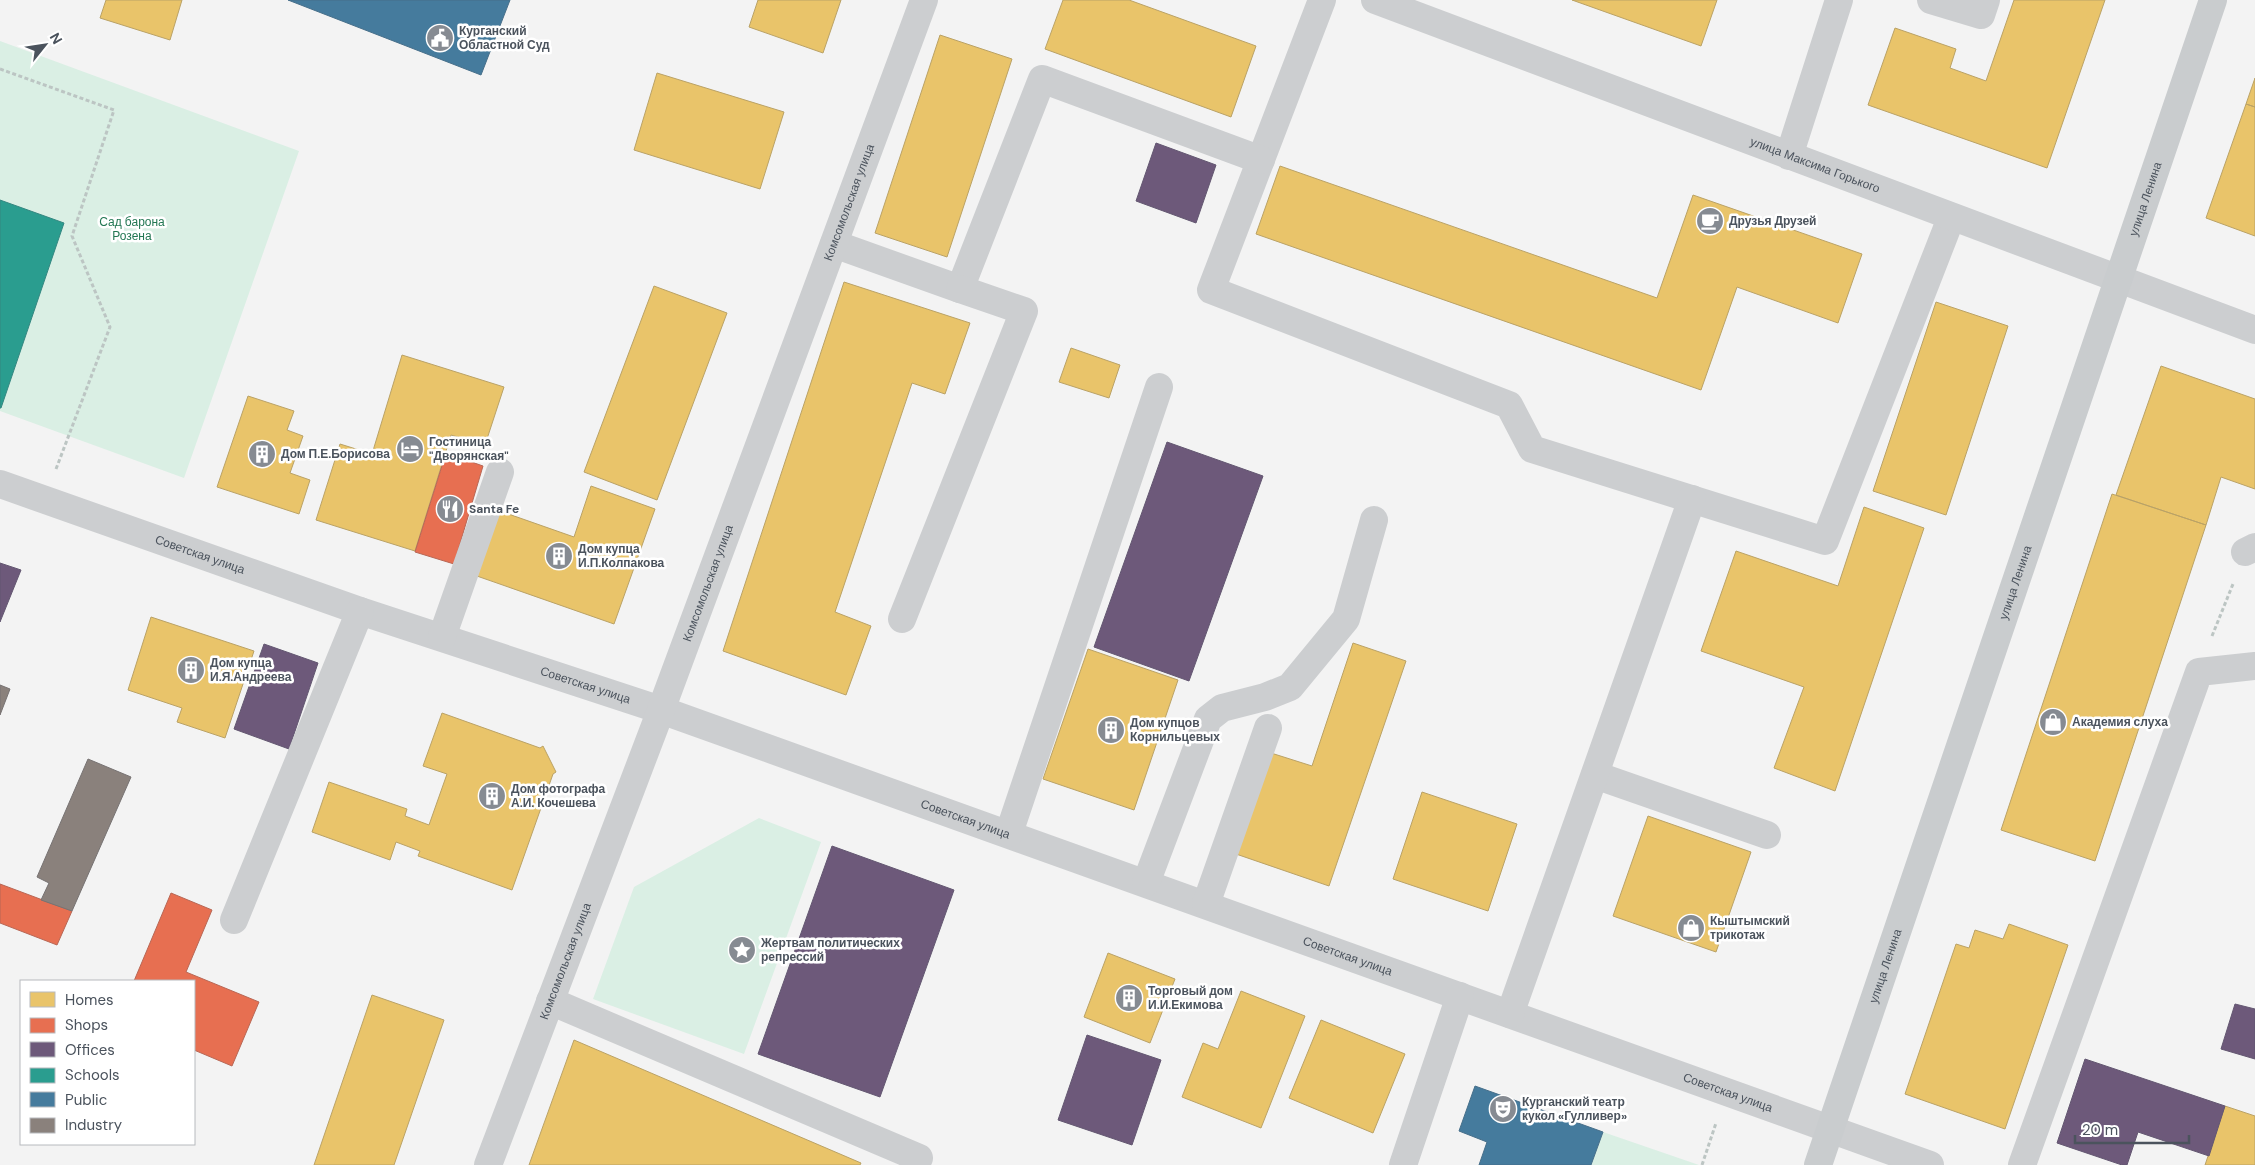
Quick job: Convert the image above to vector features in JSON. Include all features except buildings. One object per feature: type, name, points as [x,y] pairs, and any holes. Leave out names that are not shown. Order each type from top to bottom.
[{"type":"main road","name":"улица Ленина","points":[[1818,1165],[2213,0]]},
{"type":"street","name":"Комсомольская улица","points":[[488,1165],[661,710],[924,0]]},
{"type":"street","points":[[1322,0],[1212,290],[1509,405],[1532,449],[1825,541],[1951,218]]},
{"type":"street","name":"улица Максима Горького","points":[[1375,0],[1951,218],[2255,330]]},
{"type":"street","points":[[1789,156],[1839,0]]},
{"type":"street","points":[[1931,0],[1981,15],[1986,0]]},
{"type":"street","points":[[960,289],[1042,79],[1261,160]]},
{"type":"street","points":[[834,244],[1024,311],[902,620]]},
{"type":"street","points":[[1009,834],[1159,386]]},
{"type":"street","points":[[442,637],[500,472]]},
{"type":"street","name":"Советская улица","points":[[0,484],[360,611],[661,710],[1930,1165]]},
{"type":"street","points":[[1510,1014],[1692,499]]},
{"type":"street","points":[[1146,883],[1208,719],[1222,708],[1265,697],[1290,687],[1346,619],[1374,520]]},
{"type":"street","points":[[234,920],[360,611]]},
{"type":"street","points":[[2022,1165],[2198,672],[2255,666]]},
{"type":"street","points":[[1206,904],[1268,728]]},
{"type":"street","points":[[1595,775],[1767,835]]},
{"type":"street","points":[[1403,1165],[1460,996]]},
{"type":"street","points":[[550,1001],[919,1158]]},
{"type":"path","points":[[0,69],[114,110],[72,236],[110,327],[44,499]]},
{"type":"path","points":[[2198,672],[2250,550]]},
{"type":"path","points":[[1702,1165],[1726,1092]]},
{"type":"green space","name":"Сад барона Розена","points":[[0,41],[299,151],[184,478],[0,411]]},
{"type":"green space","points":[[759,818],[821,842],[744,1054],[593,999],[634,887]]},
{"type":"green space","points":[[1603,1132],[1699,1165],[1591,1165]]},
{"type":"place","name":"Курганский Областной Суд","points":[[440,38]]},
{"type":"place","name":"Друзья Друзей","points":[[1710,221]]},
{"type":"place","name":"Гостиница \"Дворянская\"","points":[[410,449]]},
{"type":"place","name":"Дом П.Е.Борисова","points":[[262,454]]},
{"type":"place","name":"Santa Fe","points":[[450,509]]},
{"type":"place","name":"Дом купца И.П.Колпакова","points":[[559,556]]},
{"type":"place","name":"Дом купца И.Я.Андреева","points":[[191,670]]},
{"type":"place","name":"Академия слуха","points":[[2053,722]]},
{"type":"place","name":"Дом купцов Корнильцевых","points":[[1111,730]]},
{"type":"place","name":"Дом фотографа А.И. Кочешева","points":[[492,796]]},
{"type":"place","name":"Кыштымский трикотаж","points":[[1691,928]]},
{"type":"place","name":"Жертвам политических репрессий","points":[[742,950]]},
{"type":"place","name":"Торговый дом И.И.Екимова","points":[[1129,998]]},
{"type":"place","name":"Курганский театр кукол «Гулливер»","points":[[1503,1109]]}]
